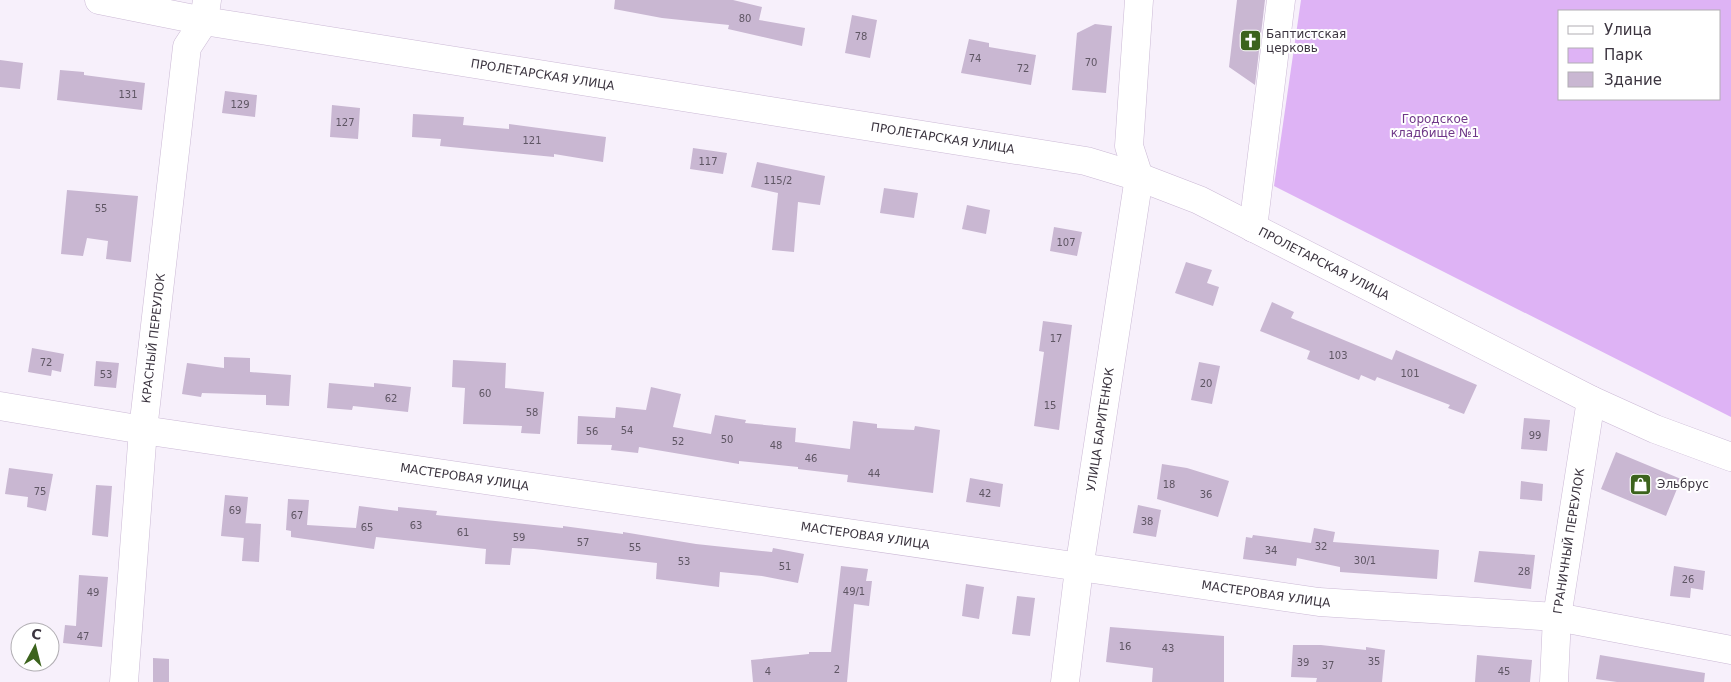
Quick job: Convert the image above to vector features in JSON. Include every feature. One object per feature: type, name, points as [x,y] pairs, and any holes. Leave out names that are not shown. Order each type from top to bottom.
[{"type":"street","name":"ПРОЛЕТАРСКАЯ УЛИЦА","points":[[99,0],[206,11],[1086,161],[1139,177],[1199,200],[1591,400],[1656,429],[1731,456]]},
{"type":"street","points":[[1138,0],[1129,146],[1139,177]]},
{"type":"street","points":[[1253,228],[1281,0]]},
{"type":"street","name":"КРАСНЫЙ ПЕРЕУЛОК","points":[[124,682],[142,430],[187,46],[206,11]]},
{"type":"street","name":"УЛИЦА БАРИТЕНЮК","points":[[1065,682],[1079,568],[1139,177]]},
{"type":"street","name":"ГРАНИЧНЫЙ ПЕРЕУЛОК","points":[[1554,682],[1556,617],[1591,400]]},
{"type":"street","name":"МАСТЕРОВАЯ УЛИЦА","points":[[0,406],[142,430],[1319,602],[1556,617],[1731,650]]},
{"type":"green space","name":"Городское кладбище №1","points":[[1301,0],[1731,0],[1731,417],[1274,186]]},
{"type":"building","points":[[615,0],[733,0],[762,7],[759,20],[805,28],[802,46],[728,29],[729,25],[662,18],[614,9]]},
{"type":"building","name":"Баптистская церковь","points":[[1237,0],[1265,0],[1255,85],[1229,67]]},
{"type":"building","points":[[852,15],[877,20],[870,58],[845,53]]},
{"type":"building","points":[[1095,24],[1112,26],[1106,93],[1072,90],[1077,33]]},
{"type":"building","points":[[969,39],[989,43],[989,47],[1036,55],[1031,85],[961,73]]},
{"type":"building","points":[[0,60],[23,63],[20,89],[0,87]]},
{"type":"building","points":[[60,70],[84,72],[84,75],[145,83],[142,110],[57,100]]},
{"type":"building","points":[[225,91],[257,95],[255,117],[222,113]]},
{"type":"building","points":[[332,105],[360,108],[358,139],[330,137]]},
{"type":"building","points":[[413,114],[464,117],[463,125],[509,129],[509,124],[606,137],[603,162],[554,154],[554,157],[440,146],[441,139],[412,137]]},
{"type":"building","points":[[693,148],[727,153],[723,174],[690,169]]},
{"type":"building","points":[[757,162],[825,176],[820,205],[798,202],[794,252],[772,250],[778,193],[751,187]]},
{"type":"building","points":[[884,188],[918,193],[914,218],[880,213]]},
{"type":"building","points":[[67,190],[138,196],[131,262],[106,259],[108,241],[87,238],[83,256],[61,254]]},
{"type":"building","points":[[967,205],[990,210],[986,234],[962,229]]},
{"type":"building","points":[[1054,227],[1082,232],[1077,256],[1050,251]]},
{"type":"building","points":[[1186,262],[1212,270],[1207,283],[1219,287],[1213,306],[1175,293]]},
{"type":"building","points":[[1272,302],[1294,312],[1291,318],[1392,360],[1396,350],[1477,385],[1464,414],[1448,408],[1450,405],[1377,377],[1375,381],[1361,375],[1359,380],[1307,359],[1310,351],[1260,331]]},
{"type":"building","points":[[1043,321],[1072,325],[1059,430],[1034,426],[1044,352],[1039,351]]},
{"type":"building","points":[[32,348],[64,354],[61,372],[52,370],[51,376],[28,372]]},
{"type":"building","points":[[224,357],[250,358],[250,372],[291,375],[289,406],[266,405],[266,395],[202,393],[201,397],[182,394],[187,363],[224,368]]},
{"type":"building","points":[[453,360],[506,363],[505,388],[544,392],[540,434],[521,433],[522,426],[463,424],[465,388],[452,387]]},
{"type":"building","points":[[96,361],[119,363],[116,388],[94,386]]},
{"type":"building","points":[[1199,362],[1220,366],[1212,404],[1191,400]]},
{"type":"building","points":[[329,383],[374,387],[374,383],[411,387],[408,412],[353,406],[352,410],[327,408]]},
{"type":"building","points":[[651,387],[681,394],[673,427],[711,434],[715,415],[746,420],[745,423],[796,428],[795,442],[850,449],[853,421],[877,424],[877,428],[914,430],[915,426],[940,430],[933,493],[847,482],[848,475],[798,469],[798,467],[739,461],[739,464],[639,447],[638,453],[611,450],[612,445],[577,444],[578,416],[615,418],[616,407],[646,410]]},
{"type":"building","points":[[1524,418],[1550,420],[1547,451],[1521,449]]},
{"type":"building","name":"Эльбрус","points":[[1616,452],[1681,479],[1666,516],[1601,489]]},
{"type":"building","points":[[1162,464],[1187,468],[1229,481],[1218,517],[1157,499]]},
{"type":"building","points":[[9,468],[53,474],[46,511],[27,507],[28,497],[5,494]]},
{"type":"building","points":[[970,478],[1003,484],[1000,507],[966,502]]},
{"type":"building","points":[[1521,481],[1543,484],[1542,501],[1520,499]]},
{"type":"building","points":[[96,485],[112,486],[108,537],[92,535]]},
{"type":"building","points":[[225,495],[248,497],[244,538],[221,536]]},
{"type":"building","points":[[288,499],[309,500],[307,525],[356,528],[359,506],[398,511],[398,507],[437,511],[436,515],[563,528],[563,526],[623,534],[623,532],[696,544],[772,552],[773,548],[804,554],[798,583],[762,576],[720,572],[719,587],[656,579],[657,563],[534,549],[512,548],[510,565],[485,564],[486,549],[376,537],[374,549],[291,537],[291,531],[286,530]]},
{"type":"building","points":[[1138,505],[1161,510],[1156,537],[1133,533]]},
{"type":"building","points":[[245,523],[261,524],[259,562],[242,561]]},
{"type":"building","points":[[1314,528],[1335,532],[1333,542],[1439,550],[1437,579],[1340,572],[1340,567],[1297,558],[1296,566],[1243,559],[1246,537],[1252,538],[1253,535],[1311,543]]},
{"type":"building","points":[[1479,551],[1535,555],[1531,589],[1474,582]]},
{"type":"building","points":[[841,566],[868,569],[866,581],[872,581],[869,606],[854,604],[847,682],[753,682],[751,660],[809,654],[809,652],[831,652]]},
{"type":"building","points":[[1674,566],[1705,571],[1703,590],[1691,588],[1690,598],[1670,596]]},
{"type":"building","points":[[79,575],[108,577],[102,647],[63,643],[65,625],[76,626]]},
{"type":"building","points":[[966,584],[984,587],[979,619],[962,616]]},
{"type":"building","points":[[1017,596],[1035,598],[1030,636],[1012,634]]},
{"type":"building","points":[[1110,627],[1224,636],[1224,682],[1152,682],[1153,668],[1106,662]]},
{"type":"building","points":[[1293,645],[1321,645],[1366,650],[1366,647],[1385,650],[1382,682],[1316,682],[1317,678],[1291,677]]},
{"type":"building","points":[[1477,655],[1532,660],[1530,682],[1475,682]]},
{"type":"building","points":[[1600,655],[1705,673],[1704,682],[1617,682],[1596,679]]},
{"type":"building","points":[[153,658],[169,659],[169,682],[153,682]]},
{"type":"place","name":"Баптистская церковь","points":[[1250,41]]},
{"type":"place","name":"Эльбрус","points":[[1641,484]]}]
